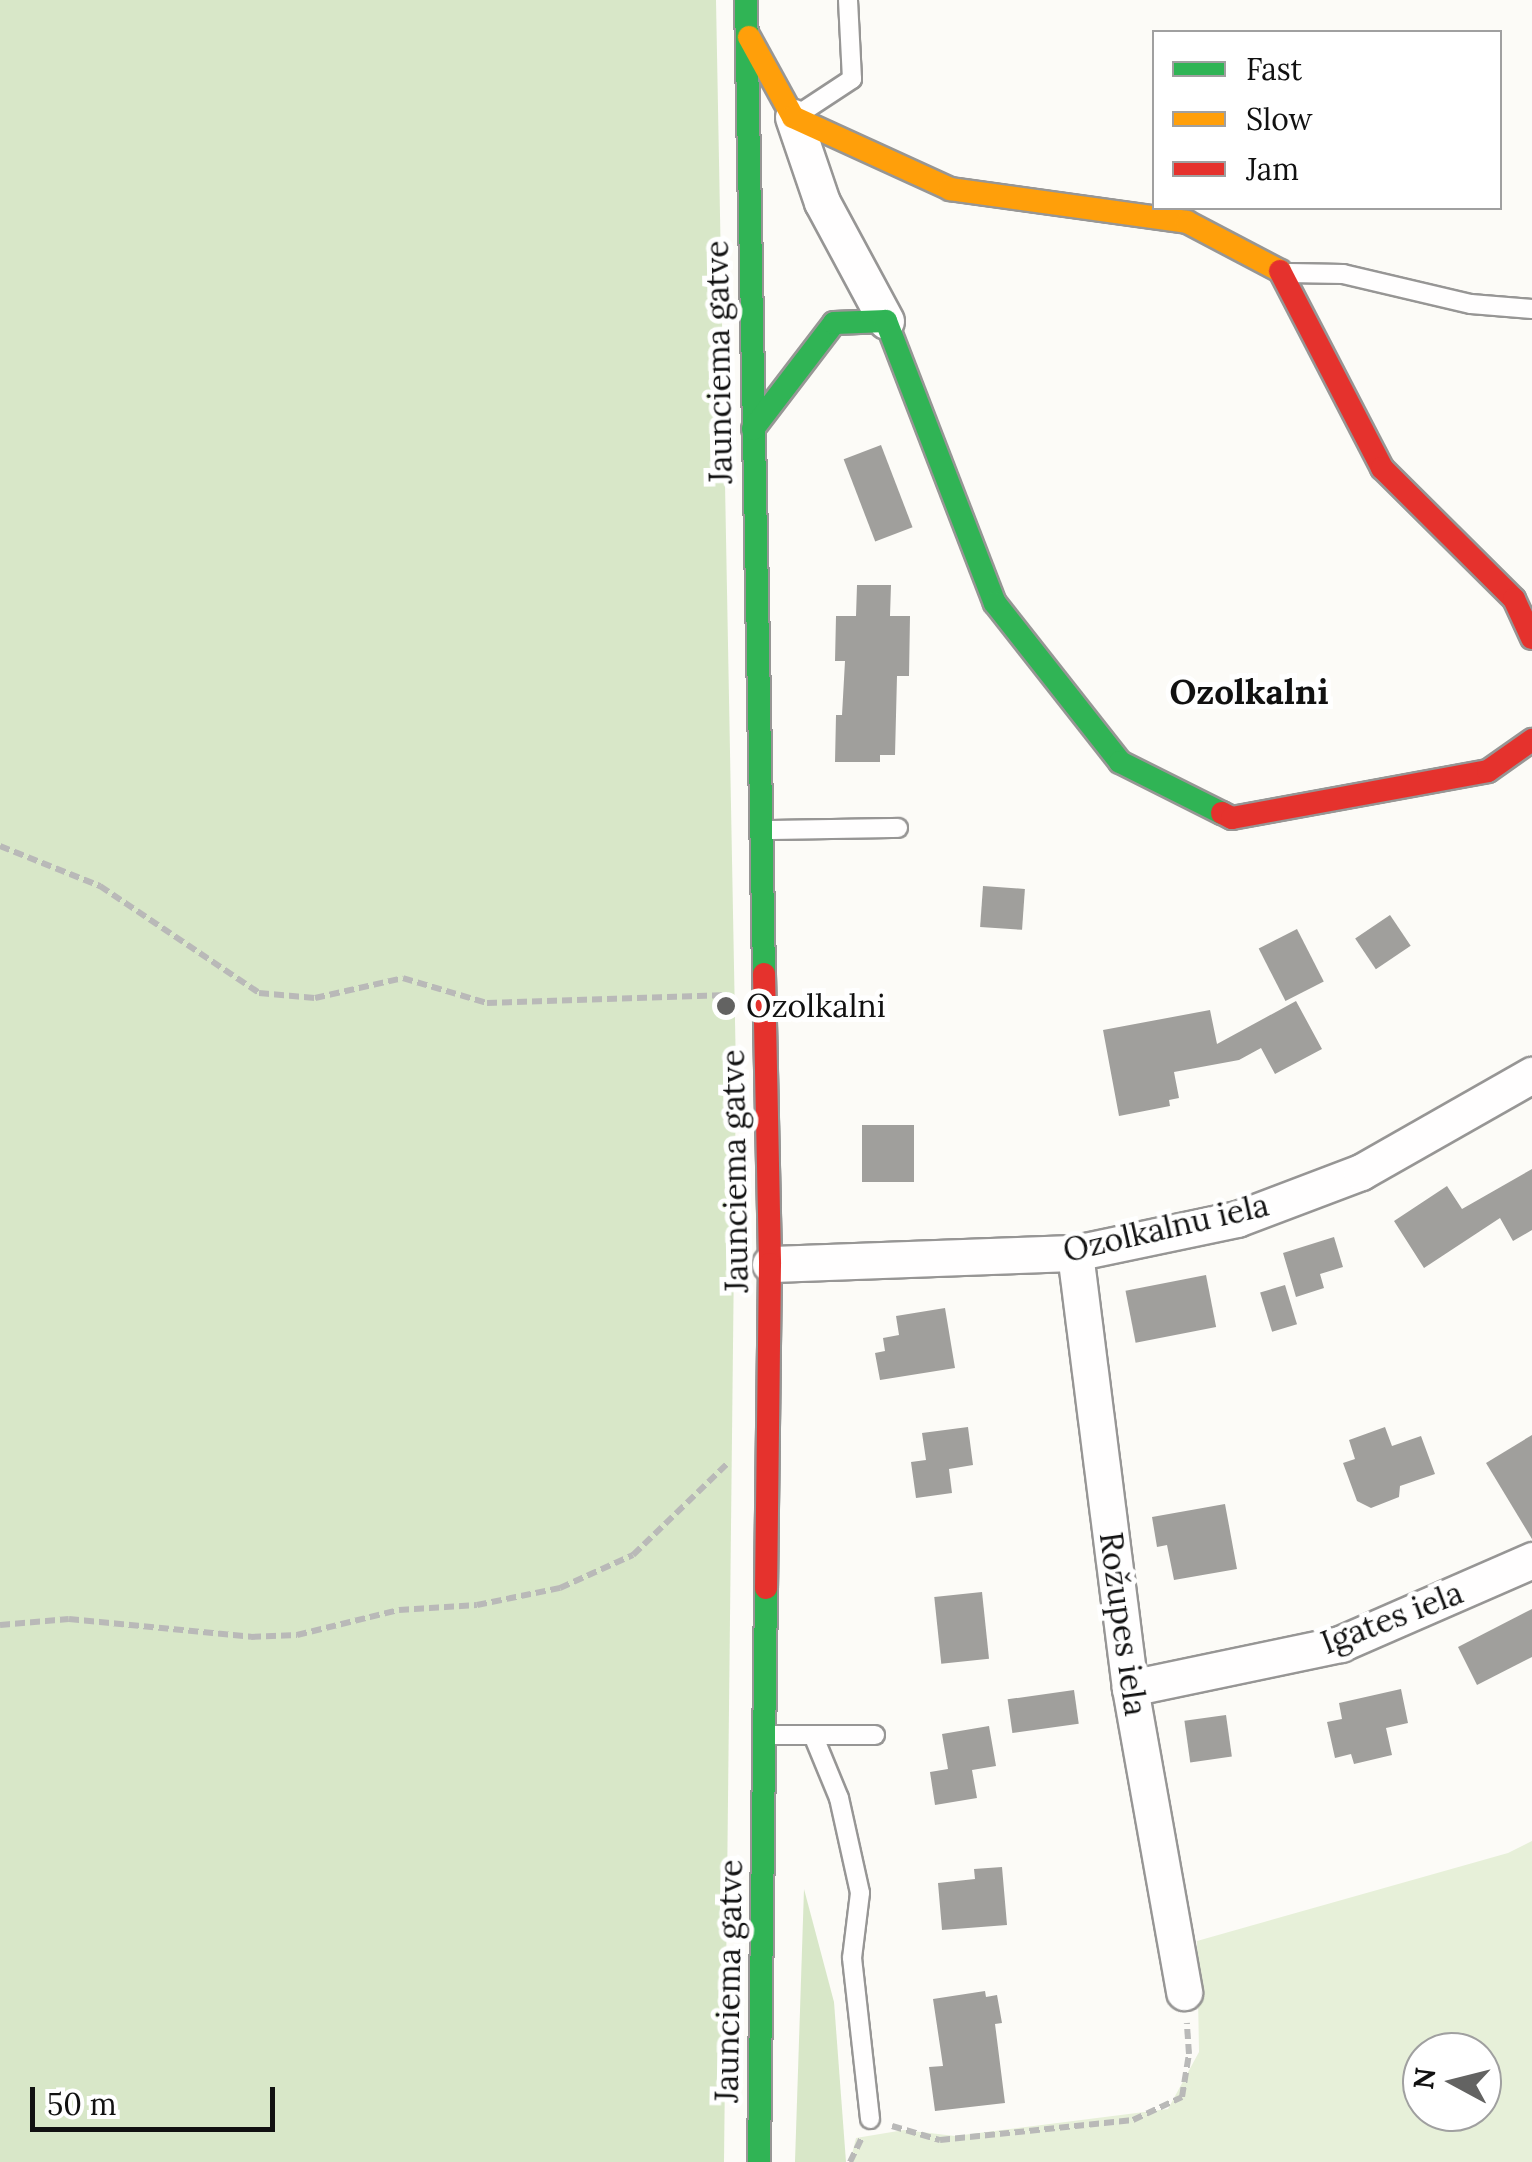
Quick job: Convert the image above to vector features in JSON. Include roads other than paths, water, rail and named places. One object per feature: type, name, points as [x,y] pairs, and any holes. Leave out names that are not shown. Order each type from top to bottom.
[{"type":"main road","name":"Jaunciema gatve","points":[[746,0],[770,1264],[760,2162]]},
{"type":"main road","points":[[746,30],[793,118],[950,189],[1187,222],[1283,273],[1382,468],[1525,617]]},
{"type":"main road","points":[[753,430],[834,322],[886,321],[995,603],[1120,762],[1232,818],[1488,771],[1532,740]]},
{"type":"street","points":[[793,118],[822,202],[886,321]]},
{"type":"street","name":"Ozolkalnu iela","points":[[770,1264],[1075,1253],[1237,1218],[1361,1172],[1532,1074]]},
{"type":"street","name":"Rožupes iela","points":[[1075,1253],[1130,1688],[1184,1992]]},
{"type":"street","name":"Igates iela","points":[[1130,1688],[1340,1644],[1532,1560]]},
{"type":"lane","points":[[793,118],[852,79],[848,0]]},
{"type":"lane","points":[[1283,273],[1343,274],[1471,304],[1532,309]]},
{"type":"lane","points":[[1525,617],[1532,583]]},
{"type":"lane","points":[[760,830],[898,828]]},
{"type":"lane","points":[[763,1735],[876,1735]]},
{"type":"lane","points":[[813,1735],[839,1798],[860,1893],[852,1958],[870,2119]]},
{"type":"place","name":"Ozolkalni","points":[[726,1006]]},
{"type":"district","name":"Ozolkalni","points":[[1249,692]]}]
